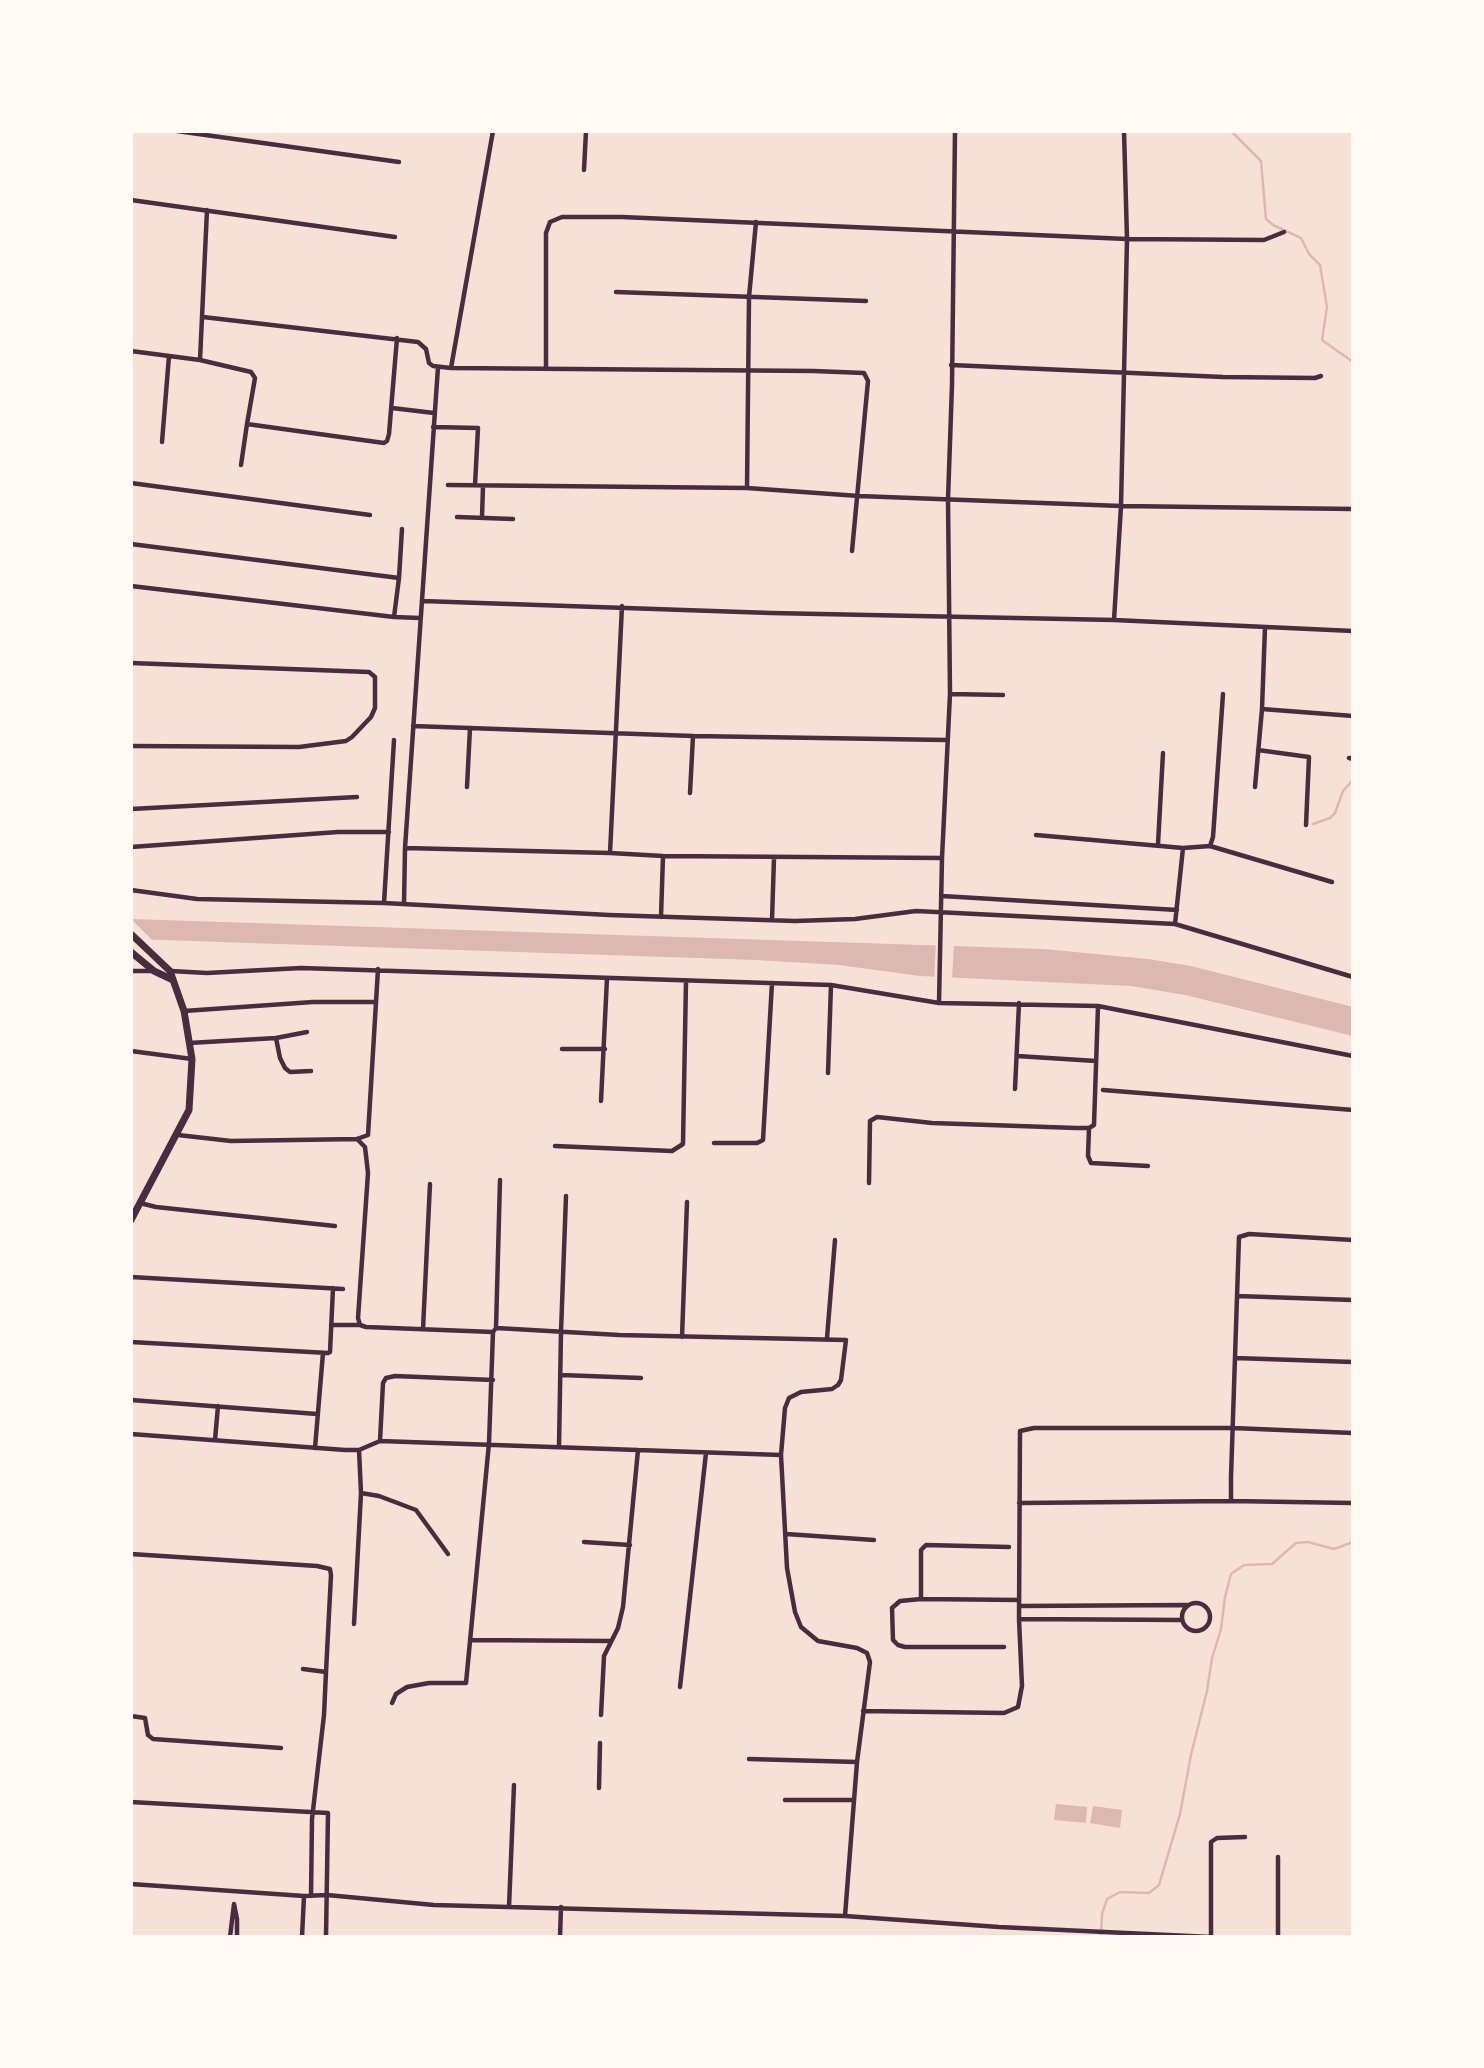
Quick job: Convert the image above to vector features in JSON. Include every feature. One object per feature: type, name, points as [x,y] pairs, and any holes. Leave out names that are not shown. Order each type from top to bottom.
[{"type":"main road","points":[[131,933],[170,971],[184,1011],[192,1059],[189,1110],[131,1220]]},
{"type":"main road","points":[[134,955],[154,971],[173,980]]},
{"type":"street","points":[[177,131],[399,162]]},
{"type":"street","points":[[451,368],[493,131]]},
{"type":"street","points":[[584,170],[586,131]]},
{"type":"street","points":[[939,1003],[946,740],[950,694],[948,499],[955,131]]},
{"type":"street","points":[[1114,620],[1121,506],[1127,239],[1124,131]]},
{"type":"street","points":[[131,200],[395,237]]},
{"type":"street","points":[[200,360],[206,210]]},
{"type":"street","points":[[546,369],[545,233],[550,222],[562,217],[755,222],[1127,239],[1264,240],[1284,232]]},
{"type":"street","points":[[747,488],[749,297],[755,222]]},
{"type":"street","points":[[615,292],[866,301]]},
{"type":"street","points":[[203,317],[418,342],[426,349],[429,363],[438,367],[864,373],[869,381],[852,551]]},
{"type":"street","points":[[247,424],[384,443],[387,440],[392,408],[397,338]]},
{"type":"street","points":[[131,351],[200,360],[254,375],[241,465]]},
{"type":"street","points":[[162,442],[169,355]]},
{"type":"street","points":[[951,365],[1223,377],[1321,376]]},
{"type":"street","points":[[404,904],[404,848],[438,367]]},
{"type":"street","points":[[392,408],[434,413]]},
{"type":"street","points":[[433,427],[478,428],[475,485]]},
{"type":"street","points":[[131,483],[370,515]]},
{"type":"street","points":[[448,485],[747,488],[859,496],[1121,506],[1353,509]]},
{"type":"street","points":[[482,517],[483,486]]},
{"type":"street","points":[[457,517],[513,519]]},
{"type":"street","points":[[394,617],[402,529]]},
{"type":"street","points":[[131,544],[399,578]]},
{"type":"street","points":[[131,586],[420,618]]},
{"type":"street","points":[[422,601],[1114,620],[1353,631]]},
{"type":"street","points":[[610,853],[618,733],[622,606]]},
{"type":"street","points":[[1255,787],[1262,709],[1265,626]]},
{"type":"street","points":[[131,663],[369,672],[375,677],[375,708],[371,717],[346,741],[299,747],[131,746]]},
{"type":"street","points":[[950,694],[1003,695]]},
{"type":"street","points":[[1210,846],[1213,837],[1223,694]]},
{"type":"street","points":[[1262,709],[1353,716]]},
{"type":"street","points":[[413,726],[693,736],[946,740]]},
{"type":"street","points":[[467,787],[470,728]]},
{"type":"street","points":[[690,793],[693,736]]},
{"type":"street","points":[[384,904],[394,740]]},
{"type":"street","points":[[1258,750],[1309,757],[1306,825]]},
{"type":"street","points":[[1158,845],[1163,753]]},
{"type":"street","points":[[131,808],[357,797]]},
{"type":"street","points":[[131,847],[303,834],[389,832]]},
{"type":"street","points":[[1036,835],[1183,848],[1210,846],[1332,882]]},
{"type":"street","points":[[404,848],[663,856],[942,858]]},
{"type":"street","points":[[1175,924],[1183,848]]},
{"type":"street","points":[[661,917],[663,856]]},
{"type":"street","points":[[772,920],[774,858]]},
{"type":"street","points":[[131,890],[197,899],[404,904],[661,917],[855,919],[916,911],[1175,924],[1353,977]]},
{"type":"street","points":[[942,896],[1177,909]]},
{"type":"street","points":[[131,971],[207,973],[301,968],[378,969],[831,985],[939,1003],[1098,1006],[1350,1056]]},
{"type":"street","points":[[178,1135],[231,1141],[357,1139],[368,1135],[378,969]]},
{"type":"street","points":[[601,1101],[607,978]]},
{"type":"street","points":[[555,1146],[672,1151],[683,1144],[686,981]]},
{"type":"street","points":[[714,1143],[757,1143],[763,1140],[772,984]]},
{"type":"street","points":[[828,1073],[831,985]]},
{"type":"street","points":[[184,1011],[313,1002],[376,1002]]},
{"type":"street","points":[[1015,1089],[1019,1003]]},
{"type":"street","points":[[1098,1006],[1095,1122],[1089,1128],[1088,1156],[1091,1163],[1148,1166]]},
{"type":"street","points":[[189,1043],[276,1038],[307,1032]]},
{"type":"street","points":[[276,1038],[285,1068],[290,1072],[311,1071]]},
{"type":"street","points":[[562,1049],[605,1049]]},
{"type":"street","points":[[131,1051],[192,1059]]},
{"type":"street","points":[[1017,1056],[1097,1061]]},
{"type":"street","points":[[1103,1090],[1353,1110]]},
{"type":"street","points":[[869,1183],[870,1121],[877,1117],[932,1122],[1089,1128]]},
{"type":"street","points":[[357,1139],[365,1147],[368,1173],[358,1318],[360,1325]]},
{"type":"street","points":[[392,1703],[396,1694],[407,1687],[429,1683],[466,1683],[489,1443],[500,1180]]},
{"type":"street","points":[[422,1329],[430,1184]]},
{"type":"street","points":[[559,1447],[566,1196]]},
{"type":"street","points":[[682,1337],[687,1202]]},
{"type":"street","points":[[140,1203],[335,1226]]},
{"type":"street","points":[[1231,1501],[1239,1237],[1243,1235],[1353,1240]]},
{"type":"street","points":[[827,1338],[835,1240]]},
{"type":"street","points":[[131,1277],[343,1289]]},
{"type":"street","points":[[131,1342],[330,1352],[332,1289]]},
{"type":"street","points":[[1237,1296],[1353,1300]]},
{"type":"street","points":[[331,1325],[846,1340],[841,1380],[832,1389],[801,1392],[789,1398],[785,1408],[782,1455],[787,1568],[795,1612],[801,1626],[818,1641],[857,1648],[866,1653],[870,1662],[853,1800],[845,1916]]},
{"type":"street","points":[[315,1448],[323,1353]]},
{"type":"street","points":[[1235,1358],[1353,1362]]},
{"type":"street","points":[[561,1375],[641,1378]]},
{"type":"street","points":[[380,1441],[383,1383],[386,1378],[396,1376],[493,1380]]},
{"type":"street","points":[[131,1399],[317,1413]]},
{"type":"street","points":[[215,1440],[218,1406]]},
{"type":"street","points":[[863,1711],[1004,1713],[1016,1710],[1021,1686],[1020,1431],[1233,1429],[1351,1433]]},
{"type":"street","points":[[131,1434],[359,1450],[380,1441],[782,1455]]},
{"type":"street","points":[[355,1624],[361,1493],[359,1450]]},
{"type":"street","points":[[601,1715],[604,1656],[620,1622],[638,1450]]},
{"type":"street","points":[[680,1687],[706,1454]]},
{"type":"street","points":[[361,1493],[379,1496],[416,1510],[448,1554]]},
{"type":"street","points":[[1019,1503],[1350,1503]]},
{"type":"street","points":[[786,1535],[874,1540]]},
{"type":"street","points":[[584,1542],[630,1545]]},
{"type":"street","points":[[921,1599],[921,1550],[926,1545],[1009,1547]]},
{"type":"street","points":[[131,1554],[330,1569],[324,1715],[302,1937]]},
{"type":"street","points":[[1004,1647],[898,1645],[893,1640],[894,1605],[900,1601],[921,1599],[1187,1605],[1199,1602],[1205,1605],[1210,1615],[1210,1622],[1206,1627],[1195,1631],[1184,1626],[1183,1609],[1187,1605]]},
{"type":"street","points":[[1019,1619],[1182,1620]]},
{"type":"street","points":[[470,1640],[611,1641]]},
{"type":"street","points":[[303,1669],[326,1672]]},
{"type":"street","points":[[131,1716],[145,1718],[148,1735],[153,1739],[281,1748]]},
{"type":"street","points":[[599,1788],[600,1742]]},
{"type":"street","points":[[749,1759],[857,1762]]},
{"type":"street","points":[[509,1907],[514,1785]]},
{"type":"street","points":[[785,1800],[853,1800]]},
{"type":"street","points":[[131,1802],[328,1813],[326,1937]]},
{"type":"street","points":[[131,1884],[234,1892],[327,1895],[434,1905],[845,1916],[999,1927],[1211,1937],[1211,1842],[1217,1838],[1245,1837]]},
{"type":"street","points":[[1278,1937],[1279,1857]]},
{"type":"street","points":[[230,1937],[234,1892]]},
{"type":"street","points":[[234,1904],[237,1937]]},
{"type":"street","points":[[560,1937],[561,1907]]},
{"type":"shaded area","points":[[131,919],[1044,949],[1191,966],[1353,1007],[1353,1036],[1185,995],[1131,986],[920,976],[839,965],[756,960],[131,939]]},
{"type":"shaded area","points":[[1056,1804],[1087,1807],[1086,1823],[1054,1820]]},
{"type":"shaded area","points":[[1093,1806],[1122,1810],[1120,1828],[1090,1823]]},
{"type":"pier","points":[[131,919],[155,943],[131,943]]},
{"type":"pier","points":[[936,942],[954,943],[952,980],[934,980]]},
{"type":"waterway","points":[[1231,131],[1261,161],[1266,219],[1301,238],[1309,254],[1320,265],[1327,307],[1322,340],[1353,362]]},
{"type":"waterway","points":[[1313,824],[1330,818],[1335,813],[1343,791],[1353,780]]},
{"type":"waterway","points":[[1101,1937],[1102,1914],[1107,1899],[1120,1892],[1149,1893],[1159,1885],[1180,1814],[1231,1574],[1244,1565],[1272,1564],[1296,1543],[1308,1542],[1334,1549],[1353,1542]]}]
